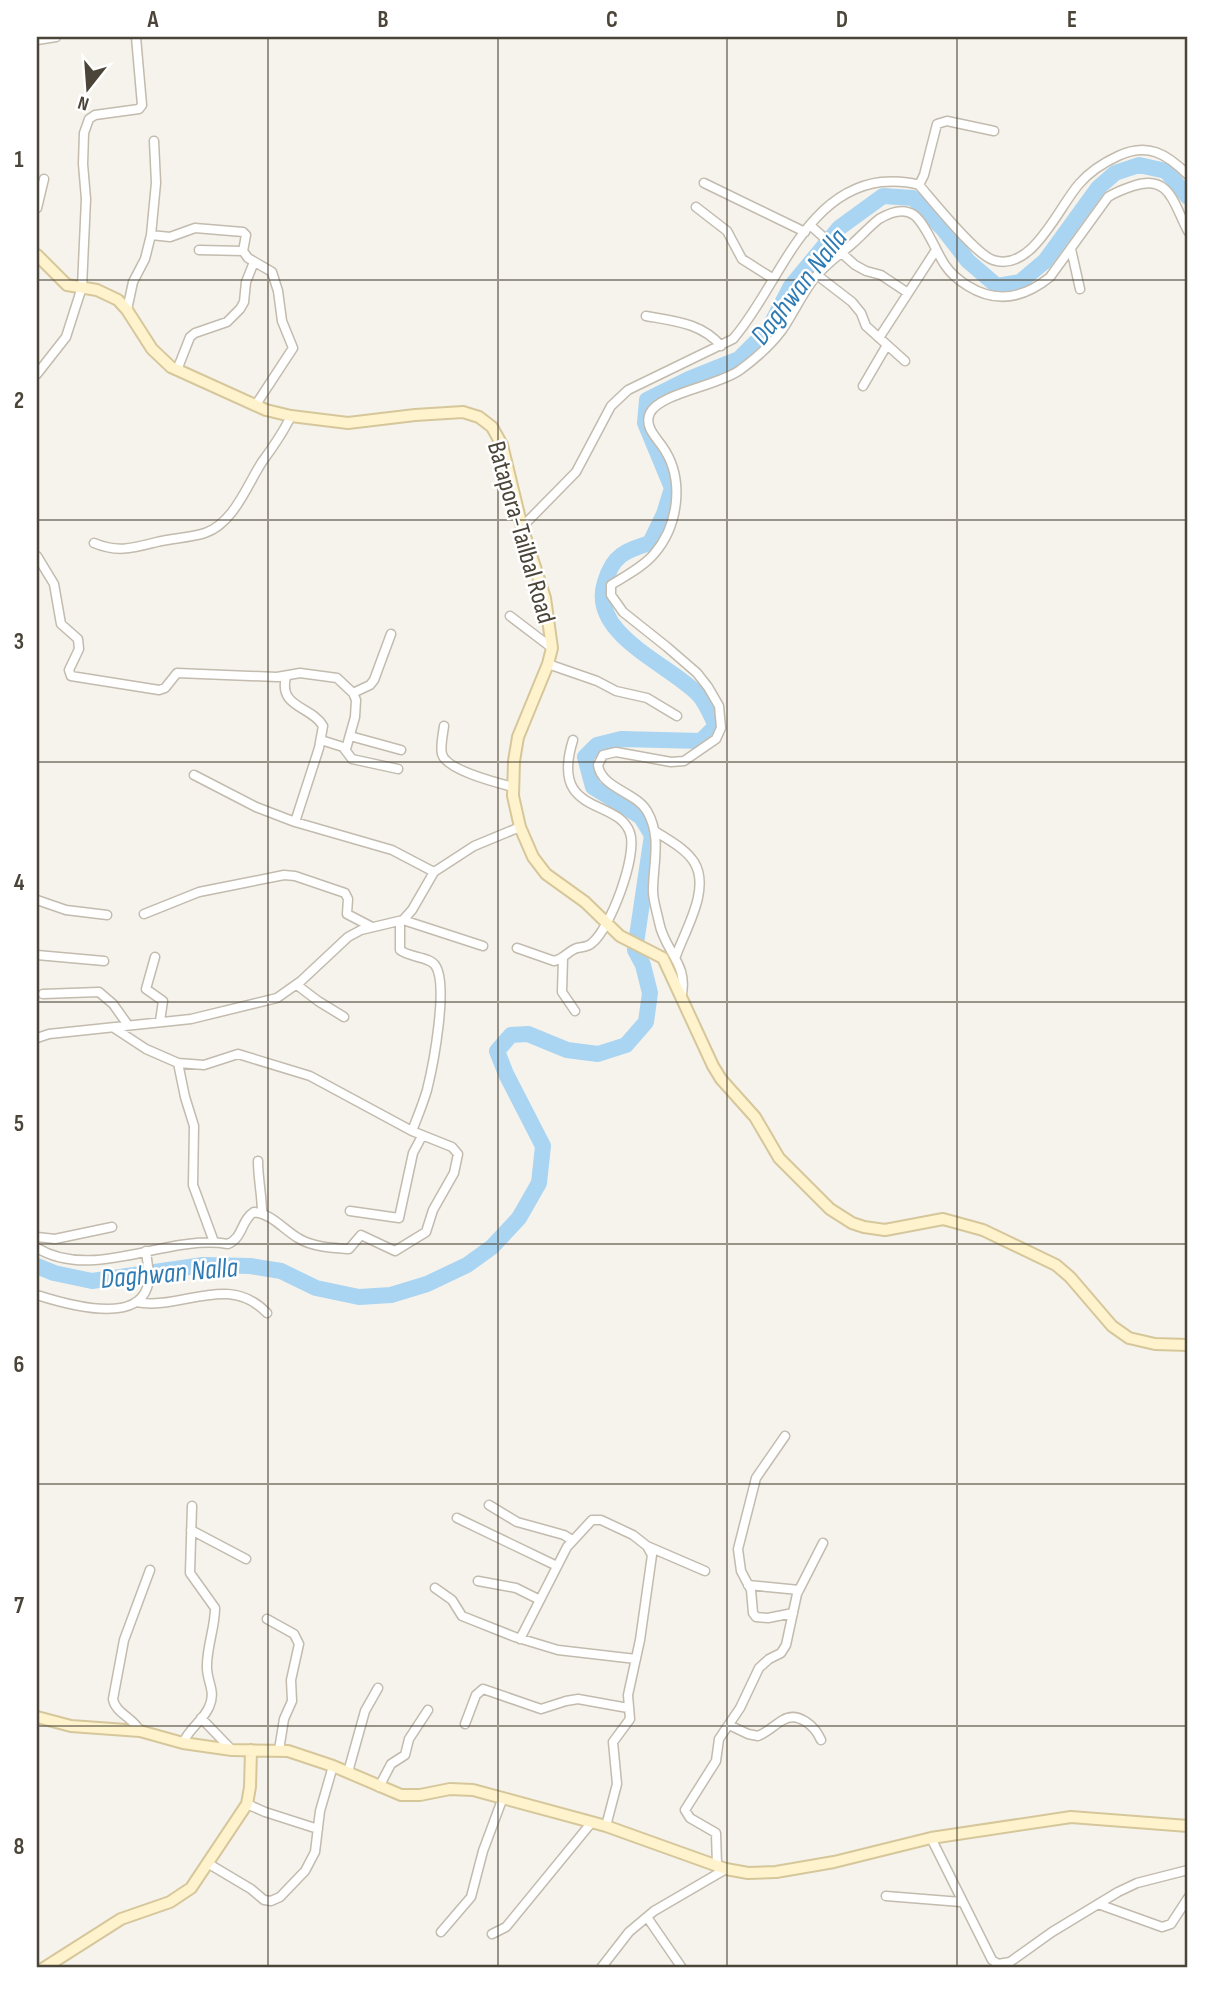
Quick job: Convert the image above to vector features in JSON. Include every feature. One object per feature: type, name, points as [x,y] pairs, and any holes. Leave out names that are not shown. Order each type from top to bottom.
[{"type":"main road","name":"Batapora-Tailbal Road","points":[[37,255],[62,282],[108,295],[127,310],[160,359],[177,370],[255,406],[291,416],[348,423],[454,412],[479,416],[492,427],[502,445],[522,527],[545,598],[552,648],[518,737],[513,787],[520,827],[539,867],[585,902],[620,936],[663,958],[721,1079],[755,1117],[779,1158],[830,1209],[852,1223],[873,1229],[885,1230],[943,1219],[983,1230],[1056,1265],[1112,1326],[1129,1338],[1188,1345]]},
{"type":"main road","points":[[37,1717],[71,1726],[140,1731],[183,1743],[232,1750],[279,1750],[333,1766],[379,1787],[411,1796],[462,1788],[606,1826],[721,1867],[748,1873],[776,1872],[834,1862],[931,1838],[1071,1817],[1188,1826]]},
{"type":"main road","points":[[44,1968],[121,1919],[183,1896],[209,1864],[247,1804],[251,1751]]},
{"type":"street","points":[[37,40],[56,37]]},
{"type":"street","points":[[37,374],[66,337],[82,287],[86,212],[84,133],[89,119],[95,115],[141,107],[136,37]]},
{"type":"street","points":[[919,185],[937,124],[947,121],[994,131]]},
{"type":"street","points":[[127,310],[133,282],[145,260],[151,236],[156,183],[154,141]]},
{"type":"street","points":[[522,527],[576,472],[618,396],[733,339],[772,278],[808,229],[827,207],[854,189],[867,184],[891,181],[906,181],[919,185],[978,251],[996,261],[1009,263],[1032,249],[1064,202],[1081,181],[1100,164],[1125,153],[1144,150],[1159,152],[1188,175]]},
{"type":"street","points":[[37,208],[44,179]]},
{"type":"street","points":[[704,183],[819,232],[860,269],[881,275],[908,293]]},
{"type":"street","points":[[681,999],[684,982],[676,956],[660,928],[653,894],[655,831],[648,812],[641,803],[601,775],[598,765],[599,759],[615,752],[671,762],[684,761],[716,739],[722,728],[719,706],[697,674],[623,612],[611,596],[611,585],[654,555],[673,521],[677,507],[672,463],[651,432],[648,419],[651,411],[669,397],[721,380],[750,362],[782,330],[817,275],[838,249],[883,217],[897,211],[914,215],[951,274],[959,281],[987,295],[1005,298],[1031,292],[1050,277],[1108,197],[1115,192],[1143,183],[1161,185],[1168,191],[1188,231]]},
{"type":"street","points":[[696,207],[727,230],[742,259],[772,278]]},
{"type":"street","points":[[151,236],[170,237],[195,228],[243,232],[246,237],[243,251]]},
{"type":"street","points":[[1071,249],[1080,289]]},
{"type":"street","points":[[198,250],[243,251],[254,262],[269,269],[275,279],[282,321],[293,348],[255,406]]},
{"type":"street","points":[[879,338],[936,250]]},
{"type":"street","points":[[177,370],[190,337],[227,322],[240,309],[254,262]]},
{"type":"street","points":[[817,275],[852,302],[861,313],[863,322],[905,361]]},
{"type":"street","points":[[646,316],[699,327],[721,346]]},
{"type":"street","points":[[863,386],[887,345]]},
{"type":"street","points":[[94,543],[111,549],[130,550],[204,533],[216,527],[236,505],[280,438],[291,416]]},
{"type":"street","points":[[37,556],[54,584],[61,624],[78,639],[79,649],[68,672],[73,677],[159,690],[165,688],[177,673],[286,677],[300,673],[337,678],[353,693],[356,708],[345,749],[348,756],[398,769]]},
{"type":"street","points":[[510,616],[552,648]]},
{"type":"street","points":[[353,693],[370,685],[374,680],[391,634]]},
{"type":"street","points":[[548,664],[597,681],[616,691],[648,698],[677,716]]},
{"type":"street","points":[[286,677],[286,695],[296,706],[322,723],[321,740],[295,822]]},
{"type":"street","points":[[444,726],[441,752],[445,759],[478,776],[513,787]]},
{"type":"street","points":[[350,736],[401,750]]},
{"type":"street","points":[[321,740],[345,749]]},
{"type":"street","points":[[517,948],[549,960],[563,958],[572,951],[593,943],[607,924],[628,865],[631,838],[624,823],[589,804],[573,787],[568,766],[572,740]]},
{"type":"street","points":[[194,775],[248,803],[295,822],[392,850],[434,872]]},
{"type":"street","points":[[37,1038],[49,1034],[191,1019],[277,998],[297,985],[348,937],[372,927],[401,920],[412,910],[434,872],[474,846],[520,827]]},
{"type":"street","points":[[655,831],[685,852],[696,869],[698,904],[676,956]]},
{"type":"street","points":[[144,914],[199,892],[288,874],[345,893],[348,899],[347,914],[372,927]]},
{"type":"street","points":[[37,900],[66,911],[107,915]]},
{"type":"street","points":[[401,920],[483,946]]},
{"type":"street","points":[[401,920],[400,950],[435,965],[439,984],[440,1004],[429,1079],[412,1131]]},
{"type":"street","points":[[37,955],[104,961]]},
{"type":"street","points":[[155,957],[146,989],[163,1001],[160,1021]]},
{"type":"street","points":[[563,958],[562,992],[575,1011]]},
{"type":"street","points":[[297,985],[344,1017]]},
{"type":"street","points":[[43,994],[99,992],[113,1004],[128,1025]]},
{"type":"street","points":[[37,1248],[56,1257],[80,1261],[186,1242],[228,1244],[235,1241],[251,1213],[262,1213],[298,1238],[312,1244],[349,1249],[361,1235],[398,1251],[426,1232],[433,1210],[457,1166],[458,1154],[455,1149],[412,1131],[310,1076],[234,1054],[204,1065],[178,1063],[146,1049],[114,1028]]},
{"type":"street","points":[[178,1063],[194,1126],[193,1185],[214,1242]]},
{"type":"street","points":[[350,1211],[399,1217],[413,1153],[422,1136]]},
{"type":"street","points":[[258,1161],[262,1213]]},
{"type":"street","points":[[37,1237],[55,1239],[112,1227]]},
{"type":"street","points":[[37,1295],[66,1304],[103,1309],[130,1305],[146,1292],[146,1251]]},
{"type":"street","points":[[136,1302],[155,1305],[220,1293],[245,1299],[260,1306],[267,1313]]},
{"type":"street","points":[[785,1436],[756,1478],[737,1555],[741,1572],[751,1591],[753,1613],[756,1617],[768,1618],[793,1613]]},
{"type":"street","points":[[489,1505],[517,1522],[552,1531],[572,1540]]},
{"type":"street","points":[[183,1743],[189,1730],[209,1708],[213,1695],[207,1670],[215,1608],[190,1573],[192,1506]]},
{"type":"street","points":[[457,1518],[557,1566]]},
{"type":"street","points":[[520,1639],[572,1540],[592,1520],[597,1519],[633,1535],[651,1551],[652,1561],[628,1695],[630,1717],[613,1742],[617,1784],[606,1826]]},
{"type":"street","points":[[191,1530],[246,1559]]},
{"type":"street","points":[[601,1968],[629,1932],[721,1867],[716,1833],[687,1816],[685,1810],[716,1760],[719,1739],[740,1708],[759,1668],[784,1649],[799,1590],[823,1543]]},
{"type":"street","points":[[646,1545],[705,1571]]},
{"type":"street","points":[[140,1731],[135,1722],[116,1708],[114,1699],[124,1640],[150,1570]]},
{"type":"street","points":[[478,1581],[516,1588],[540,1600]]},
{"type":"street","points":[[748,1584],[799,1590]]},
{"type":"street","points":[[435,1588],[452,1600],[463,1616],[520,1639],[558,1650],[636,1659]]},
{"type":"street","points":[[267,1619],[294,1634],[299,1640],[291,1680],[292,1701],[284,1718],[279,1750]]},
{"type":"street","points":[[348,1772],[365,1711],[378,1688]]},
{"type":"street","points":[[465,1724],[476,1695],[483,1689],[541,1709],[578,1699],[628,1709]]},
{"type":"street","points":[[379,1787],[391,1764],[405,1755],[409,1739],[428,1710]]},
{"type":"street","points":[[201,1718],[232,1750]]},
{"type":"street","points":[[729,1725],[758,1736],[784,1719],[798,1719],[813,1726],[821,1740]]},
{"type":"street","points":[[209,1864],[264,1900],[275,1900],[304,1871],[314,1852],[320,1811],[333,1766]]},
{"type":"street","points":[[441,1932],[471,1897],[483,1851],[502,1800]]},
{"type":"street","points":[[247,1804],[318,1829]]},
{"type":"street","points":[[492,1934],[506,1927],[592,1822]]},
{"type":"street","points":[[931,1838],[992,1960],[1004,1965],[1052,1932],[1136,1883],[1188,1870]]},
{"type":"street","points":[[886,1896],[961,1902]]},
{"type":"street","points":[[1098,1904],[1162,1927],[1171,1924],[1188,1898]]},
{"type":"street","points":[[647,1917],[682,1968]]},
{"type":"street","points":[[1016,1957],[1019,1968]]},
{"type":"waterway","name":"Daghwan Nalla","points":[[37,1266],[54,1273],[92,1281],[203,1265],[250,1266],[281,1271],[316,1288],[359,1297],[391,1295],[427,1284],[467,1265],[492,1247],[519,1218],[539,1183],[543,1146],[497,1051],[511,1035],[528,1034],[567,1050],[598,1054],[626,1045],[646,1022],[650,993],[643,965],[635,950],[652,835],[641,817],[593,787],[585,757],[597,745],[621,739],[701,741],[716,726],[698,694],[619,632],[608,617],[603,601],[605,582],[612,566],[621,555],[650,543],[664,514],[672,488],[645,423],[647,400],[739,359],[768,330],[791,286],[839,228],[883,196],[913,198],[944,230],[968,261],[997,286],[1020,282],[1045,261],[1098,188],[1115,173],[1139,165],[1166,171],[1188,197]]}]
